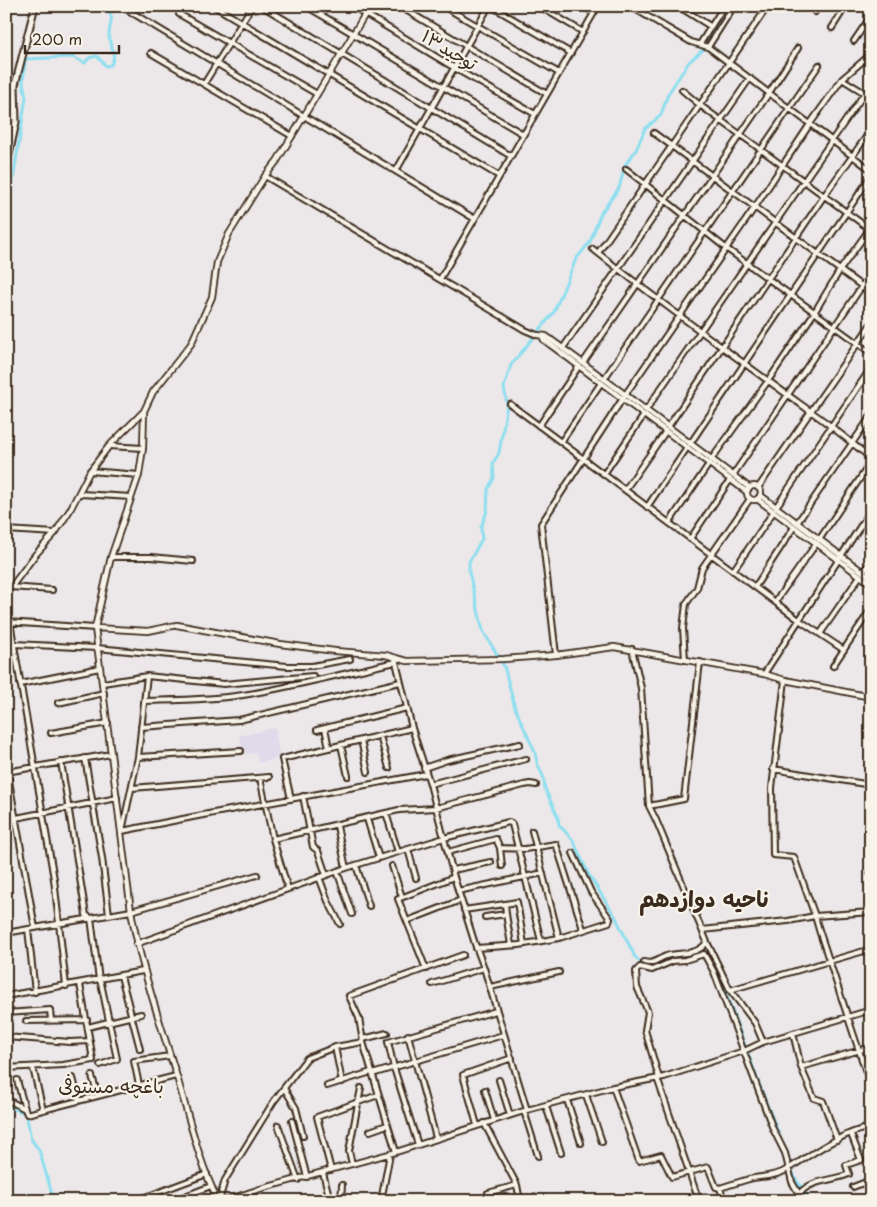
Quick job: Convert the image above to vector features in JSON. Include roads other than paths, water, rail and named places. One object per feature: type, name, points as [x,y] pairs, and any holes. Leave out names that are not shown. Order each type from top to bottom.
[{"type":"main road","points":[[6,169],[16,122],[14,85],[35,6]]},
{"type":"street","points":[[120,6],[475,219]]},
{"type":"street","points":[[131,13],[135,6]]},
{"type":"street","points":[[214,6],[500,176]]},
{"type":"street","points":[[204,84],[252,6]]},
{"type":"street","points":[[262,6],[511,156]]},
{"type":"street","points":[[306,6],[523,134]]},
{"type":"street","name":"توحید۱۳","points":[[352,6],[535,114]]},
{"type":"street","points":[[6,594],[35,555],[55,534],[90,471],[109,446],[144,411],[153,392],[191,344],[212,297],[217,262],[229,234],[265,176],[277,161],[370,6]]},
{"type":"street","points":[[399,6],[547,94]]},
{"type":"street","points":[[443,6],[559,73]]},
{"type":"street","points":[[396,171],[490,6],[571,53]]},
{"type":"street","points":[[539,6],[583,32]]},
{"type":"street","points":[[582,6],[594,13]]},
{"type":"street","points":[[440,279],[598,6]]},
{"type":"street","points":[[630,6],[690,42],[708,47],[871,170]]},
{"type":"street","points":[[678,6],[710,26]]},
{"type":"street","points":[[700,44],[724,6]]},
{"type":"street","points":[[708,47],[734,6]]},
{"type":"street","points":[[598,253],[730,64],[768,6]]},
{"type":"street","points":[[815,12],[819,6]]},
{"type":"street","points":[[832,28],[846,6]]},
{"type":"street","points":[[179,14],[317,94]]},
{"type":"street","points":[[854,41],[871,16]]},
{"type":"street","points":[[539,426],[638,285],[798,48]]},
{"type":"street","points":[[151,52],[292,136]]},
{"type":"street","points":[[556,656],[541,524],[624,397],[810,124],[842,79],[871,54]]},
{"type":"street","points":[[561,442],[819,65]]},
{"type":"street","points":[[563,348],[750,78]]},
{"type":"street","points":[[842,79],[870,96]]},
{"type":"street","points":[[669,523],[814,313],[840,270],[870,229],[701,106],[682,90]]},
{"type":"street","points":[[604,474],[747,262],[864,94]]},
{"type":"street","points":[[626,490],[824,196],[871,130]]},
{"type":"street","points":[[654,133],[871,293]]},
{"type":"street","points":[[626,170],[791,296],[871,353]]},
{"type":"street","points":[[265,176],[525,330],[539,336],[581,364]]},
{"type":"street","points":[[647,507],[871,176]]},
{"type":"street","points":[[592,249],[679,317],[811,411],[871,458]]},
{"type":"street","points":[[690,539],[871,273]]},
{"type":"street","points":[[758,488],[871,324]]},
{"type":"street","points":[[539,336],[546,336],[563,348],[603,381],[748,490],[750,499]]},
{"type":"street","points":[[733,571],[871,368]]},
{"type":"street","points":[[510,404],[799,620],[844,650]]},
{"type":"street","points":[[144,411],[143,448],[139,474],[111,557],[95,628],[136,944],[207,1174],[219,1201]]},
{"type":"street","points":[[755,587],[871,416]]},
{"type":"street","points":[[109,446],[143,448]]},
{"type":"street","points":[[775,602],[818,542],[871,462]]},
{"type":"street","points":[[90,471],[139,474]]},
{"type":"street","points":[[748,490],[753,486],[758,488]]},
{"type":"street","points":[[758,488],[760,492],[759,497]]},
{"type":"street","points":[[81,494],[131,497]]},
{"type":"street","points":[[685,660],[683,628],[685,609],[697,588],[702,568],[750,499],[759,497],[839,558],[871,578]]},
{"type":"street","points":[[764,674],[871,510]]},
{"type":"street","points":[[6,530],[55,534]]},
{"type":"street","points":[[111,557],[193,561]]},
{"type":"street","points":[[820,634],[871,561]]},
{"type":"street","points":[[862,574],[871,584]]},
{"type":"street","points":[[10,587],[52,590]]},
{"type":"street","points":[[833,666],[871,608]]},
{"type":"street","points":[[66,986],[60,924],[14,644],[8,622],[148,631],[177,625],[280,644],[386,655],[395,660],[454,878],[490,987],[503,1035],[512,1058],[538,1156]]},
{"type":"street","points":[[14,644],[97,648],[287,666],[312,666],[350,659]]},
{"type":"street","points":[[144,701],[210,699],[252,693],[395,660],[504,659],[556,656],[614,647],[764,674],[871,697]]},
{"type":"street","points":[[632,649],[642,688],[649,806],[730,990],[755,1023],[764,1042]]},
{"type":"street","points":[[649,806],[684,799],[700,662]]},
{"type":"street","points":[[312,666],[313,678]]},
{"type":"street","points":[[20,684],[100,668]]},
{"type":"street","points":[[103,683],[147,676],[224,684],[313,678]]},
{"type":"street","points":[[122,831],[138,757],[147,676]]},
{"type":"street","points":[[786,680],[773,769],[773,854],[794,857],[871,1087]]},
{"type":"street","points":[[142,727],[239,720],[400,682]]},
{"type":"street","points":[[58,703],[104,694]]},
{"type":"street","points":[[317,730],[407,708]]},
{"type":"street","points":[[51,733],[108,723]]},
{"type":"street","points":[[325,728],[330,748]]},
{"type":"street","points":[[291,799],[282,759],[412,728]]},
{"type":"street","points":[[380,736],[388,768]]},
{"type":"street","points":[[361,740],[368,772]]},
{"type":"street","points":[[424,768],[447,760],[520,744]]},
{"type":"street","points":[[341,745],[348,776]]},
{"type":"street","points":[[138,757],[241,751]]},
{"type":"street","points":[[7,772],[111,754]]},
{"type":"street","points":[[84,758],[109,915]]},
{"type":"street","points":[[430,784],[526,759]]},
{"type":"street","points":[[61,762],[86,915],[91,918]]},
{"type":"street","points":[[6,764],[35,928]]},
{"type":"street","points":[[773,769],[871,785]]},
{"type":"street","points":[[122,831],[426,774]]},
{"type":"street","points":[[132,788],[269,777]]},
{"type":"street","points":[[260,778],[273,839],[288,889]]},
{"type":"street","points":[[273,839],[337,826],[399,810],[436,808],[524,785],[536,785]]},
{"type":"street","points":[[303,796],[313,847],[318,851],[326,875]]},
{"type":"street","points":[[6,820],[117,798]]},
{"type":"street","points":[[386,813],[398,852]]},
{"type":"street","points":[[367,819],[379,858]]},
{"type":"street","points":[[136,944],[346,868],[444,838],[511,822],[541,941]]},
{"type":"street","points":[[337,826],[346,868]]},
{"type":"street","points":[[532,831],[559,938]]},
{"type":"street","points":[[448,852],[496,839],[500,848],[502,866]]},
{"type":"street","points":[[500,848],[536,848],[557,844],[583,929]]},
{"type":"street","points":[[408,850],[416,878]]},
{"type":"street","points":[[476,948],[524,944],[559,938],[610,921],[591,892],[573,853]]},
{"type":"street","points":[[452,870],[491,862]]},
{"type":"street","points":[[356,865],[369,906]]},
{"type":"street","points":[[392,866],[402,897]]},
{"type":"street","points":[[337,871],[352,914]]},
{"type":"street","points":[[458,891],[543,873]]},
{"type":"street","points":[[6,933],[131,911],[257,875]]},
{"type":"street","points":[[319,877],[328,901],[340,924]]},
{"type":"street","points":[[426,969],[398,899],[454,878]]},
{"type":"street","points":[[407,921],[461,900]]},
{"type":"street","points":[[464,910],[517,902],[524,944]]},
{"type":"street","points":[[505,904],[511,945]]},
{"type":"street","points":[[702,930],[788,921],[815,916],[871,912]]},
{"type":"street","points":[[485,917],[506,914]]},
{"type":"street","points":[[91,918],[99,980],[117,1060],[100,1065]]},
{"type":"street","points":[[28,929],[34,992]]},
{"type":"street","points":[[644,962],[649,964],[666,956],[690,953],[708,942]]},
{"type":"street","points":[[730,990],[871,949]]},
{"type":"street","points":[[699,1201],[644,1030],[648,1012],[638,987],[636,971],[640,967],[652,970],[673,961],[686,960],[704,954],[714,972],[773,1129],[790,1167],[792,1182],[800,1193],[802,1201]]},
{"type":"street","points":[[396,1152],[378,1095],[359,1018],[349,996],[463,955]]},
{"type":"street","points":[[432,984],[484,968]]},
{"type":"street","points":[[6,996],[143,971]]},
{"type":"street","points":[[490,987],[559,972]]},
{"type":"street","points":[[121,976],[140,1049]]},
{"type":"street","points":[[6,1068],[63,1065],[93,1059],[80,984]]},
{"type":"street","points":[[6,1013],[50,1010],[52,1020]]},
{"type":"street","points":[[418,1144],[394,1068],[388,1042],[496,1010]]},
{"type":"street","points":[[224,1201],[260,1189],[390,1154],[526,1110],[613,1087],[658,1078],[744,1051],[764,1042],[871,1010]]},
{"type":"street","points":[[88,1028],[141,1014]]},
{"type":"street","points":[[26,1021],[86,1020]]},
{"type":"street","points":[[6,1023],[6,1033]]},
{"type":"street","points":[[219,1201],[225,1180],[284,1088],[310,1056],[335,1047],[388,1033]]},
{"type":"street","points":[[793,1033],[801,1067],[814,1098],[823,1100],[837,1140]]},
{"type":"street","points":[[408,1035],[436,1138]]},
{"type":"street","points":[[327,1086],[503,1035]]},
{"type":"street","points":[[6,1037],[70,1042],[90,1041]]},
{"type":"street","points":[[335,1047],[342,1082]]},
{"type":"street","points":[[801,1067],[871,1047]]},
{"type":"street","points":[[139,1085],[134,1061],[170,1056]]},
{"type":"street","points":[[477,1125],[463,1075],[512,1058]]},
{"type":"street","points":[[33,1068],[43,1110]]},
{"type":"street","points":[[866,1073],[871,1071]]},
{"type":"street","points":[[92,1076],[98,1096]]},
{"type":"street","points":[[17,1080],[26,1114],[176,1076]]},
{"type":"street","points":[[73,1078],[79,1100]]},
{"type":"street","points":[[499,1080],[510,1115]]},
{"type":"street","points":[[613,1087],[638,1160],[642,1161],[662,1155],[672,1177],[708,1167],[716,1187],[720,1188],[724,1201]]},
{"type":"street","points":[[284,1088],[296,1108],[304,1136]]},
{"type":"street","points":[[352,1164],[349,1150],[361,1088]]},
{"type":"street","points":[[485,1090],[494,1120]]},
{"type":"street","points":[[331,1170],[317,1117],[378,1095]]},
{"type":"street","points":[[586,1095],[602,1142]]},
{"type":"street","points":[[6,1099],[25,1109]]},
{"type":"street","points":[[567,1100],[582,1143]]},
{"type":"street","points":[[546,1106],[561,1153]]},
{"type":"street","points":[[292,1121],[307,1177]]},
{"type":"street","points":[[484,1123],[517,1185],[520,1201]]},
{"type":"street","points":[[370,1131],[387,1124]]},
{"type":"street","points":[[278,1125],[298,1180]]},
{"type":"street","points":[[720,1188],[777,1174],[808,1158],[818,1150],[851,1134],[869,1128],[871,1135]]},
{"type":"street","points":[[800,1193],[804,1188],[820,1181],[849,1174],[846,1165],[860,1162],[861,1159],[851,1134]]},
{"type":"street","points":[[380,1201],[390,1154]]},
{"type":"street","points":[[323,1173],[328,1192]]},
{"type":"street","points":[[135,1201],[207,1174]]},
{"type":"street","points":[[853,1187],[871,1180]]},
{"type":"street","points":[[488,1193],[517,1185]]},
{"type":"street","points":[[172,1201],[211,1186]]},
{"type":"street","points":[[341,1201],[342,1186]]},
{"type":"waterway","points":[[6,225],[26,97],[23,83],[25,61],[26,59],[72,57],[85,63],[89,58],[97,56],[106,66],[111,65],[114,54],[109,37],[111,17],[108,10],[103,6]]},
{"type":"waterway","points":[[725,17],[708,40],[705,48],[689,62],[668,94],[661,115],[645,129],[636,150],[625,165],[619,188],[601,213],[590,242],[576,259],[554,312],[511,365],[504,387],[507,405],[499,453],[493,463],[494,478],[488,489],[487,511],[481,527],[482,539],[469,562],[469,572],[483,631],[504,666],[515,708],[535,752],[545,789],[558,817],[559,825],[573,840],[589,875],[615,916],[635,957],[646,967],[669,958],[692,955],[706,948],[710,951],[793,1174],[808,1201]]},
{"type":"waterway","points":[[6,1104],[24,1113],[27,1118],[31,1139],[39,1150],[52,1194],[56,1201]]},
{"type":"district","name":"ناحیه دوازدهم","points":[[704,897]]},
{"type":"district","name":"باغچه مستوفی","points":[[111,1085]]}]
